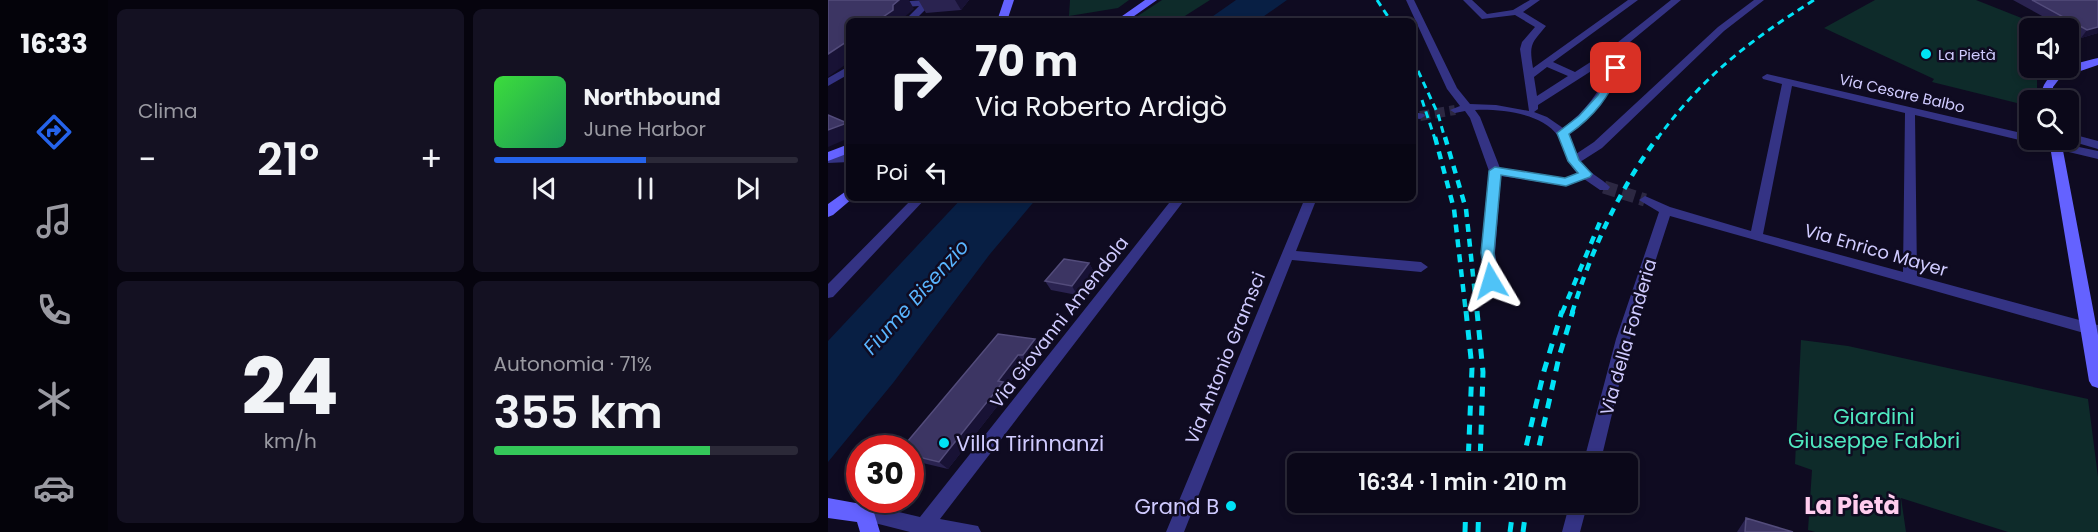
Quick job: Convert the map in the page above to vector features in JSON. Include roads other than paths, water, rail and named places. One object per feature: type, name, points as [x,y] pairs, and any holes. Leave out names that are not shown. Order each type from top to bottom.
[{"type":"street","points":[[1003,18],[1009,0]]},
{"type":"street","points":[[1125,18],[1152,0]]},
{"type":"street","points":[[1410,0],[1452,89],[1468,106],[1495,171],[1488,253],[1491,281]]},
{"type":"street","points":[[1467,0],[1485,17],[1516,12],[1536,0]]},
{"type":"street","points":[[1528,76],[1634,0]]},
{"type":"street","points":[[1533,109],[1607,56],[1677,0]]},
{"type":"street","points":[[1574,161],[1598,145],[1752,1]]},
{"type":"street","points":[[882,5],[929,2]]},
{"type":"street","points":[[912,18],[929,2]]},
{"type":"street","points":[[1516,12],[1541,26],[1527,42],[1525,49],[1533,109]]},
{"type":"street","points":[[1563,133],[1583,119],[1603,96],[1616,68],[1615,62],[1607,56]]},
{"type":"street","points":[[2046,90],[2046,87],[2056,76],[2098,61]]},
{"type":"street","points":[[1546,63],[1577,76]]},
{"type":"street","points":[[828,83],[846,71]]},
{"type":"street","name":"Via Cesare Balbo","points":[[1767,76],[2019,136]]},
{"type":"street","points":[[1756,237],[1788,81]]},
{"type":"street","points":[[1455,110],[1468,106],[1533,109],[1563,133],[1574,161],[1586,174],[1604,187]]},
{"type":"street","points":[[1910,111],[1910,280]]},
{"type":"street","points":[[2079,139],[2098,145]]},
{"type":"street","points":[[828,158],[846,149]]},
{"type":"street","points":[[2057,150],[2093,330],[2098,381]]},
{"type":"street","name":"Via Cesare Balbo","points":[[2079,150],[2098,155]]},
{"type":"street","points":[[828,158],[846,158]]},
{"type":"street","points":[[1495,171],[1566,182],[1586,174]]},
{"type":"street","points":[[828,212],[846,197]]},
{"type":"street","name":"Via Enrico Mayer","points":[[1645,200],[1666,210],[1756,237],[2093,330]]},
{"type":"street","points":[[828,293],[917,201]]},
{"type":"street","name":"Via Giovanni Amendola","points":[[921,529],[1178,201]]},
{"type":"street","name":"Via Antonio Gramsci","points":[[1175,532],[1310,201]]},
{"type":"street","name":"Via della Fonderia","points":[[1594,453],[1610,398],[1623,339],[1666,210]]},
{"type":"street","points":[[1288,255],[1421,267]]},
{"type":"street","points":[[829,508],[867,523],[972,532]]},
{"type":"street","points":[[1571,532],[1576,513]]},
{"type":"water","points":[[1236,0],[1287,0],[1261,18],[1210,18]]},
{"type":"water","name":"Fiume Bisenzio","points":[[959,201],[1034,201],[990,254],[893,383],[850,435],[846,435],[846,440],[828,462],[828,341]]},
{"type":"tunnel","points":[[1420,116],[1455,110]]},
{"type":"tunnel","points":[[1604,187],[1645,200]]},
{"type":"railway","points":[[1377,0],[1389,18]]},
{"type":"railway","points":[[1657,139],[1692,96],[1728,61],[1768,30],[1814,0]]},
{"type":"railway","points":[[1416,66],[1438,114],[1445,139]]},
{"type":"railway","points":[[1422,100],[1435,139]]},
{"type":"railway","points":[[1435,137],[1454,209],[1466,313]]},
{"type":"railway","points":[[1445,137],[1466,209],[1477,313]]},
{"type":"railway","points":[[1572,313],[1588,267],[1608,221],[1631,178],[1658,137]]},
{"type":"railway","points":[[1562,313],[1600,222]]},
{"type":"railway","points":[[1466,311],[1472,368],[1468,453]]},
{"type":"railway","points":[[1477,311],[1483,372],[1480,453]]},
{"type":"railway","points":[[1525,453],[1544,371],[1562,311]]},
{"type":"railway","points":[[1537,453],[1559,357],[1573,311]]},
{"type":"railway","points":[[1465,532],[1466,513]]},
{"type":"railway","points":[[1478,532],[1479,513]]},
{"type":"railway","points":[[1510,532],[1513,513]]},
{"type":"railway","points":[[1523,532],[1526,513]]},
{"type":"place","name":"La Pietà","points":[[1926,54]]},
{"type":"place","name":"Villa Tirinnanzi","points":[[944,443]]},
{"type":"place","name":"Grand B","points":[[1231,506]]},
{"type":"district","name":"La Pietà","points":[[1852,505]]},
{"type":"park label","name":"Giardini Giuseppe Fabbri","points":[[1874,428]]}]
